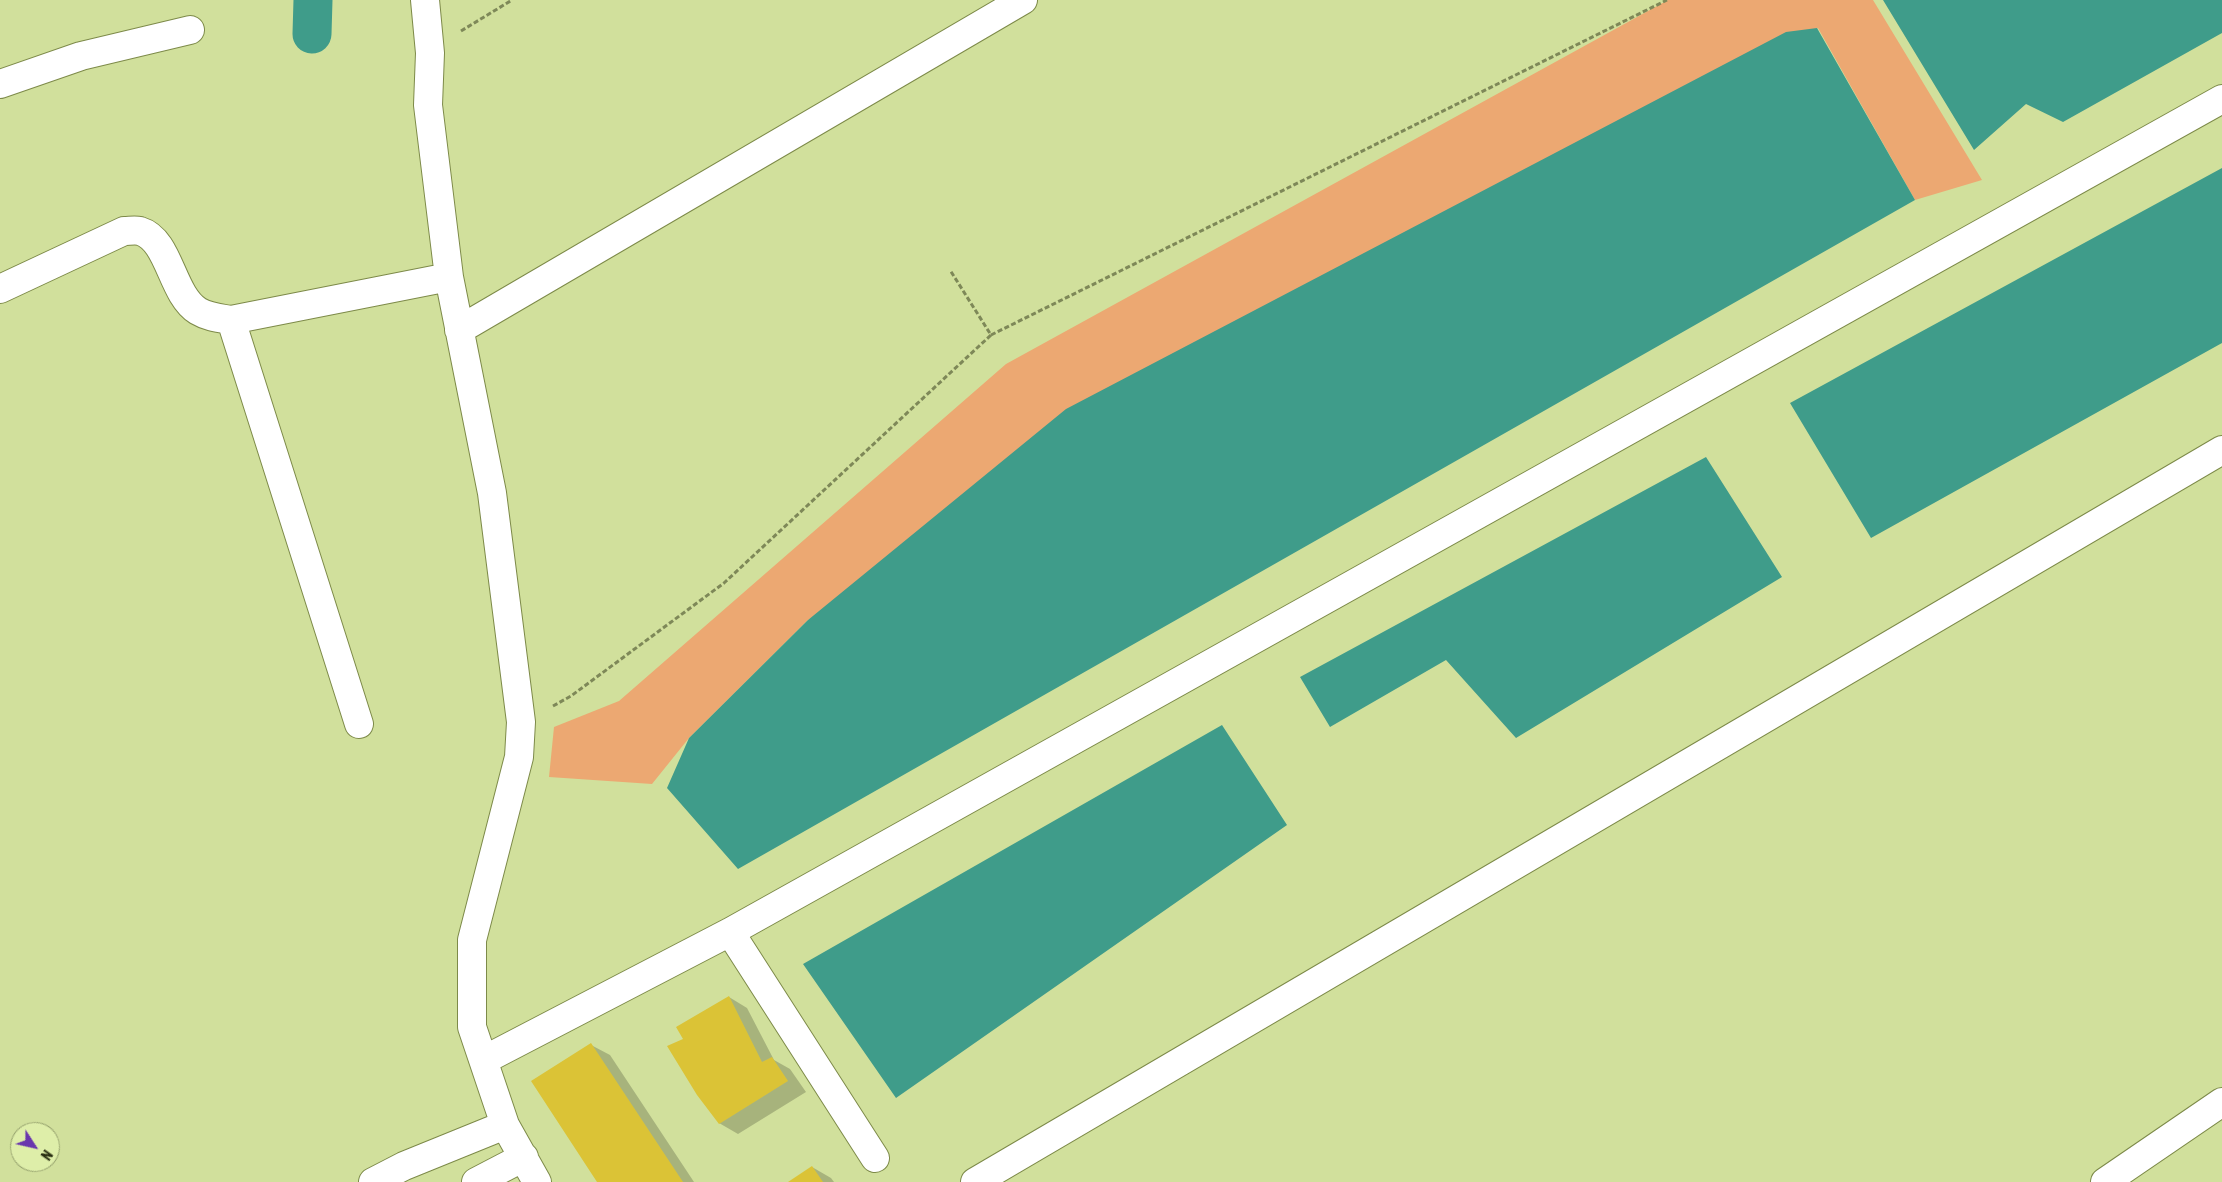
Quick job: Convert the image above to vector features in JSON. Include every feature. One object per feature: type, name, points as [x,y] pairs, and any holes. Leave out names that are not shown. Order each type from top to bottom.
[{"type":"street","points":[[425,0],[430,53],[428,105],[441,279],[459,330],[492,494],[522,722],[519,757],[472,940],[472,1027],[505,1125],[537,1182]]},
{"type":"street","points":[[459,330],[1023,0]]},
{"type":"street","points":[[0,84],[80,56],[190,30]]},
{"type":"street","points":[[484,1060],[730,932],[2222,99]]},
{"type":"street","points":[[0,289],[124,230],[140,231],[158,246],[182,293],[196,310],[208,317],[231,320],[441,279]]},
{"type":"street","points":[[231,320],[359,724]]},
{"type":"street","points":[[975,1182],[2222,450]]},
{"type":"street","points":[[730,932],[875,1158]]},
{"type":"street","points":[[2105,1182],[2222,1102]]},
{"type":"street","points":[[373,1182],[404,1166],[505,1125]]},
{"type":"street","points":[[476,1182],[524,1157]]},
{"type":"path","points":[[453,36],[512,0]]},
{"type":"path","points":[[522,722],[571,696],[724,583],[991,335],[1667,0]]},
{"type":"path","points":[[950,270],[991,335]]},
{"type":"shaded area","points":[[1668,0],[1873,0],[1982,180],[1915,200],[1818,28],[808,620],[689,738],[652,784],[549,777],[554,727],[619,701],[1006,364]]},
{"type":"water","points":[[1883,0],[2222,0],[2222,33],[2063,122],[2026,104],[1974,150]]},
{"type":"water","points":[[1817,28],[1915,200],[738,869],[667,788],[689,738],[808,620],[1066,409],[1786,32]]},
{"type":"water","points":[[2222,168],[2222,343],[1871,538],[1790,403]]},
{"type":"water","points":[[1706,457],[1782,577],[1516,738],[1446,660],[1330,727],[1300,677]]},
{"type":"water","points":[[1222,725],[1287,825],[896,1098],[803,964]]},
{"type":"building","points":[[729,996],[762,1062],[772,1057],[788,1081],[719,1124],[697,1095],[667,1046],[683,1039],[676,1027]]},
{"type":"building","points":[[591,1043],[683,1182],[597,1182],[531,1081]]},
{"type":"building","points":[[812,1166],[823,1182],[788,1182]]},
{"type":"waterway","points":[[312,34],[313,0]]}]
